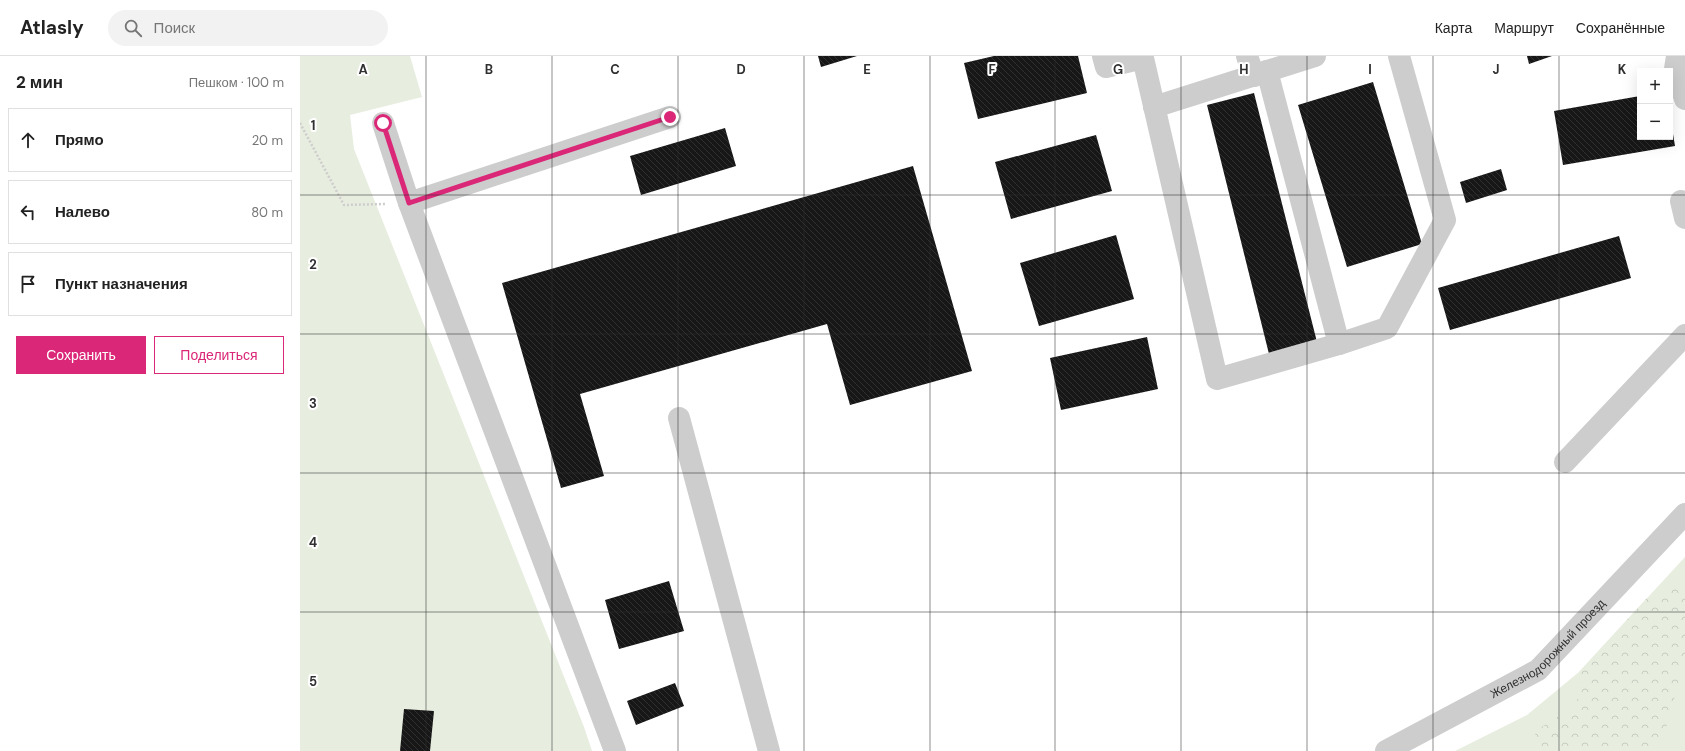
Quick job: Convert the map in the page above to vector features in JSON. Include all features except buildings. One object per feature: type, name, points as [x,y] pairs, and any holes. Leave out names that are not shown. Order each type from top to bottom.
[{"type":"street","points":[[1103,56],[1106,67],[1143,58],[1217,379],[1339,344],[1387,328],[1445,220],[1399,56]]},
{"type":"street","points":[[1154,107],[1256,68],[1315,56]]},
{"type":"street","points":[[1677,56],[1675,69],[1685,99]]},
{"type":"street","points":[[1256,68],[1339,344]]},
{"type":"street","points":[[409,203],[670,117]]},
{"type":"street","points":[[383,123],[409,203],[615,751]]},
{"type":"street","points":[[1565,462],[1685,335]]},
{"type":"street","points":[[679,418],[770,751]]},
{"type":"street","name":"Железнодорожный проезд","points":[[1386,751],[1538,670],[1685,514]]},
{"type":"path","points":[[300,123],[344,205],[409,203]]},
{"type":"green space","points":[[300,56],[410,56],[422,97],[350,115],[354,149],[584,727],[592,751],[300,751]]},
{"type":"green space","points":[[1685,557],[1685,751],[1455,751],[1527,715],[1579,672]]},
{"type":"green space","points":[[1685,585],[1685,655],[1668,724],[1648,751],[1528,751],[1537,730],[1577,704],[1579,672],[1646,599]]},
{"type":"route","points":[[383,123],[409,203],[670,117]]}]
